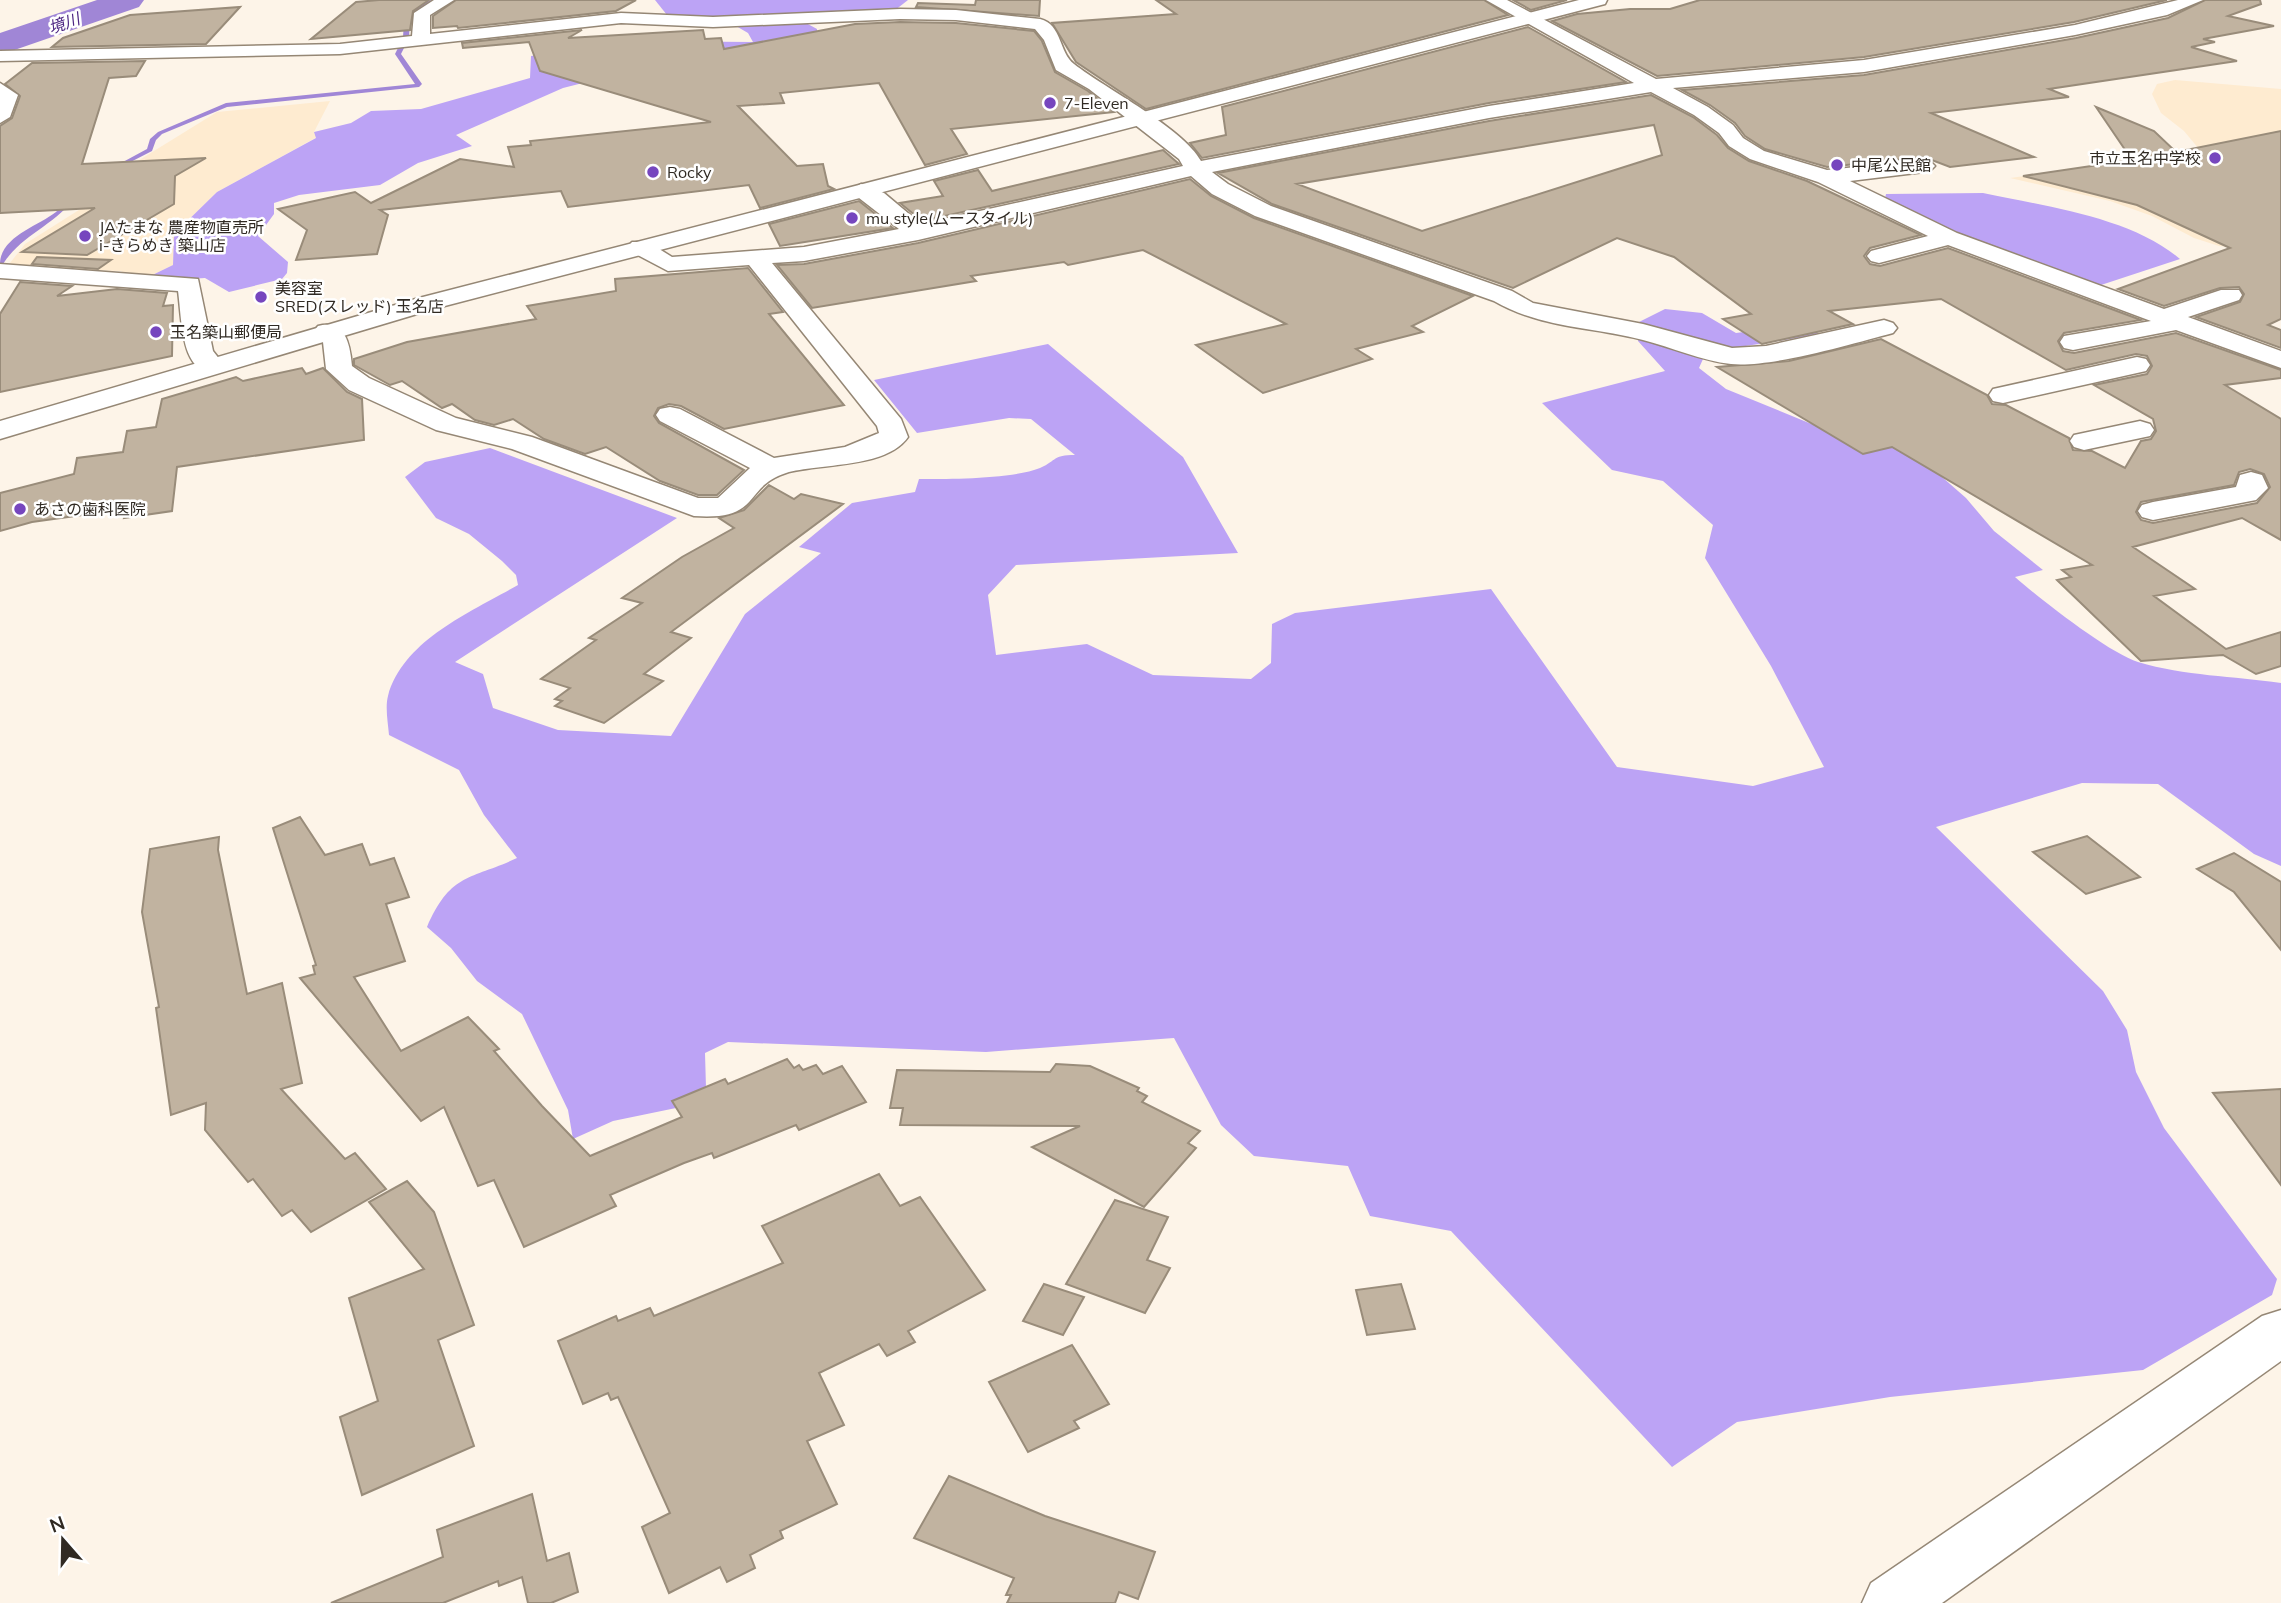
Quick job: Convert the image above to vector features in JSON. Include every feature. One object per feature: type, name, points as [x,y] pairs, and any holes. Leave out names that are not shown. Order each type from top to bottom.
[{"type":"street","points":[[418,41],[422,13],[446,0]]},
{"type":"street","points":[[1494,0],[1700,111],[1726,129],[1736,142],[1756,155],[1826,177],[1949,238],[2281,360]]},
{"type":"street","points":[[0,430],[327,331],[640,247],[1143,120],[1599,0]]},
{"type":"street","points":[[640,247],[668,264],[757,260],[918,233],[1128,187],[1195,169],[1489,112],[1656,85],[1864,66],[2075,30],[2161,11],[2195,0]]},
{"type":"street","points":[[3,59],[229,50],[320,50],[621,19],[713,22],[900,14],[1044,18],[1063,66],[1096,85],[1143,120],[1188,156],[1195,169],[1220,189],[1263,211],[1552,316],[1643,332],[1731,356],[1766,354],[1884,328]]},
{"type":"street","points":[[214,34],[229,50]]},
{"type":"street","points":[[0,89],[8,95],[0,117]]},
{"type":"street","points":[[1826,177],[1924,166]]},
{"type":"street","points":[[861,191],[876,198],[918,233]]},
{"type":"street","points":[[1879,257],[1949,238]]},
{"type":"street","points":[[327,331],[336,340],[339,369],[359,384],[446,424],[522,443],[694,507],[728,508],[740,499],[758,476],[771,468],[841,457],[868,450],[894,437],[891,425],[757,260]]},
{"type":"street","points":[[7,271],[189,284],[200,353],[211,365]]},
{"type":"street","points":[[2073,342],[2166,326],[2173,314],[2230,295]]},
{"type":"street","points":[[2003,395],[2137,365]]},
{"type":"street","points":[[670,415],[771,468]]},
{"type":"street","points":[[2084,441],[2140,430]]},
{"type":"street","points":[[2153,511],[2245,494],[2253,488],[2251,481]]},
{"type":"street","points":[[1892,1603],[2281,1332]]},
{"type":"shaded area","points":[[655,0],[908,0],[894,11],[686,19],[667,15]]},
{"type":"shaded area","points":[[806,23],[817,29],[817,36],[670,61],[563,88],[456,135],[472,146],[418,163],[380,185],[299,195],[274,203],[274,214],[258,236],[288,262],[287,273],[282,279],[229,292],[205,278],[138,282],[173,265],[174,234],[217,192],[316,138],[314,132],[351,123],[371,111],[421,109],[530,78],[531,56],[626,41],[753,42],[748,33],[736,26]]},
{"type":"shaded area","name":"市立玉名中学校","points":[[2175,80],[2281,89],[2281,239],[2242,248],[2219,246],[2194,238],[2152,216],[2110,201],[2010,178],[2190,153],[2199,149],[2184,131],[2161,113],[2152,94],[2157,84]]},
{"type":"shaded area","name":"JAたまな 農産物直売所 i-きらめき 築山店","points":[[330,101],[314,132],[317,137],[217,192],[174,234],[173,265],[138,282],[121,271],[6,268],[25,244],[90,203],[99,185],[217,112]]},
{"type":"shaded area","points":[[1983,193],[2112,223],[2160,245],[2180,259],[2098,286],[1951,231],[1885,199],[1886,194]]},
{"type":"shaded area","points":[[1665,309],[1702,313],[1736,333],[1790,326],[1823,334],[1726,349],[1703,359],[1699,368],[1726,389],[1831,432],[1897,445],[1926,463],[1966,498],[1994,531],[2043,570],[2015,577],[2075,624],[2125,657],[2173,670],[2281,683],[2281,866],[2254,854],[2158,784],[2082,783],[1936,827],[2103,991],[2127,1030],[2136,1072],[2164,1128],[2277,1279],[2272,1295],[2143,1370],[1890,1397],[1737,1422],[1672,1467],[1451,1231],[1370,1216],[1348,1166],[1254,1156],[1221,1125],[1174,1038],[986,1052],[728,1042],[705,1053],[706,1088],[676,1108],[613,1121],[573,1139],[568,1110],[522,1014],[477,981],[451,948],[427,927],[445,896],[463,880],[517,858],[484,815],[459,770],[389,735],[388,696],[396,676],[423,643],[460,617],[518,585],[516,575],[469,534],[436,518],[405,477],[425,462],[490,448],[677,518],[455,662],[483,674],[493,708],[558,730],[671,736],[745,614],[821,553],[799,547],[852,503],[915,492],[919,479],[981,478],[1028,472],[1059,457],[1075,455],[1031,419],[1009,418],[917,433],[874,380],[1048,344],[1183,457],[1238,553],[1016,565],[988,595],[996,655],[1087,644],[1153,675],[1251,679],[1271,663],[1272,624],[1295,613],[1491,589],[1617,767],[1753,786],[1824,767],[1771,666],[1705,558],[1713,525],[1663,481],[1612,470],[1542,403],[1665,371],[1638,341],[1639,322]]},
{"type":"building","points":[[429,0],[413,11],[410,30],[311,39],[356,2]]},
{"type":"building","points":[[456,0],[636,0],[616,11],[458,28],[433,28],[433,16]]},
{"type":"building","points":[[976,0],[1040,0],[1039,16],[916,7],[918,3],[975,5]]},
{"type":"building","points":[[1156,0],[1484,0],[1508,15],[1146,109],[1076,62],[1052,23],[1176,14]]},
{"type":"building","points":[[1513,0],[1567,0],[1531,10]]},
{"type":"building","points":[[1700,0],[2167,0],[2074,22],[1864,57],[1657,76],[1552,21],[1577,14],[1630,9],[1670,9]]},
{"type":"building","points":[[2205,0],[2260,0],[2261,4],[2228,16],[2274,26],[2203,39],[2215,42],[2191,47],[2237,61],[2049,89],[2069,97],[1931,113],[2034,157],[1950,167],[1924,157],[1827,167],[1765,149],[1745,136],[1735,123],[1710,105],[1682,90],[1864,75],[2076,38],[2168,18]]},
{"type":"building","points":[[240,7],[206,44],[52,47],[63,38],[130,15]]},
{"type":"building","points":[[956,23],[1034,31],[1042,41],[1055,72],[1088,91],[1114,112],[951,129],[967,154],[925,165],[879,83],[780,93],[784,103],[738,106],[797,166],[823,164],[828,186],[834,189],[760,208],[749,185],[568,207],[561,191],[380,210],[388,215],[377,254],[296,260],[307,230],[278,209],[355,192],[371,203],[460,159],[514,167],[508,147],[531,145],[530,141],[711,122],[540,71],[529,42],[463,48],[462,43],[582,30],[568,38],[703,30],[705,39],[721,38],[724,49],[855,24]]},
{"type":"building","points":[[1528,27],[1626,82],[1489,103],[1202,158],[1190,143],[1226,135],[1222,107]]},
{"type":"building","points":[[145,61],[136,76],[109,78],[82,164],[206,158],[175,176],[174,204],[87,255],[22,252],[95,208],[0,213],[0,126],[12,118],[20,96],[5,84],[32,63]]},
{"type":"building","points":[[1651,95],[1693,117],[1717,135],[1728,148],[1749,161],[1807,181],[1921,235],[1870,248],[1864,256],[1870,264],[1880,266],[1948,248],[2141,320],[2064,333],[2058,341],[2063,351],[2074,353],[2176,333],[2281,370],[2281,378],[2225,385],[2281,419],[2281,540],[2242,518],[2133,547],[2195,589],[2154,596],[2226,649],[2281,632],[2281,666],[2256,674],[2223,655],[2141,661],[2057,580],[2071,577],[2062,570],[2092,565],[1892,447],[1863,454],[1717,367],[1789,361],[1881,339],[1987,395],[1992,404],[2006,405],[2069,438],[2073,450],[2092,451],[2125,468],[2141,441],[2151,439],[2156,431],[2153,419],[2094,385],[2147,374],[2152,366],[2147,356],[2136,354],[2066,370],[1941,299],[1829,311],[1853,324],[1762,344],[1723,319],[1751,314],[1674,257],[1617,238],[1513,288],[1272,204],[1218,173],[1489,121]],"holes":[[[1654,125],[1662,155],[1422,231],[1297,184]],[[2250,469],[2264,474],[2270,487],[2257,503],[2153,523],[2141,520],[2136,512],[2141,502],[2234,485],[2239,472]]]},
{"type":"building","name":"市立玉名中学校","points":[[2096,107],[2154,131],[2176,152],[2281,131],[2281,319],[2268,325],[2281,330],[2281,348],[2196,317],[2240,302],[2244,294],[2239,287],[2220,288],[2164,306],[2118,289],[2230,248],[2137,205],[2023,176],[2132,160]]},
{"type":"building","points":[[1163,150],[1179,164],[922,221],[900,203],[943,196],[934,181],[978,170],[992,191]]},
{"type":"building","points":[[1190,179],[1211,196],[1254,218],[1473,296],[1412,326],[1423,332],[1356,349],[1372,359],[1263,393],[1196,345],[1286,324],[1143,250],[1068,265],[1064,262],[971,276],[976,281],[812,308],[777,265],[804,264],[918,243]]},
{"type":"building","points":[[859,201],[893,228],[780,246],[769,224]]},
{"type":"building","points":[[37,257],[111,260],[98,269],[32,264]]},
{"type":"building","points":[[748,268],[783,312],[769,314],[844,405],[724,429],[681,406],[669,404],[658,408],[654,416],[659,423],[744,470],[717,495],[698,495],[660,481],[606,447],[585,454],[544,439],[513,419],[494,425],[475,420],[452,404],[442,408],[402,381],[390,385],[354,365],[354,359],[407,342],[536,319],[527,306],[616,291],[615,279]]},
{"type":"building","points":[[20,282],[72,286],[57,296],[117,289],[167,293],[163,306],[173,305],[172,356],[0,392],[0,314]]},
{"type":"building","points":[[302,368],[306,374],[323,368],[347,392],[362,399],[364,440],[177,467],[172,511],[124,518],[126,509],[32,522],[0,531],[0,493],[74,474],[77,458],[123,452],[127,431],[156,427],[162,399],[236,377],[243,381]]},
{"type":"building","points":[[769,485],[794,499],[801,494],[843,504],[671,632],[691,638],[644,674],[663,681],[604,723],[555,706],[562,701],[555,699],[570,688],[541,679],[596,640],[589,638],[642,603],[622,598],[682,557],[734,528],[719,518],[744,510]]},
{"type":"building","points":[[300,817],[325,855],[362,844],[370,865],[394,858],[409,897],[386,904],[405,961],[354,977],[401,1051],[468,1017],[499,1049],[494,1051],[542,1106],[590,1156],[682,1117],[672,1101],[725,1079],[728,1084],[787,1059],[794,1068],[799,1065],[803,1070],[816,1065],[823,1074],[842,1066],[866,1102],[799,1130],[796,1125],[714,1158],[712,1153],[684,1163],[610,1195],[616,1206],[524,1247],[494,1180],[478,1186],[444,1107],[421,1121],[300,978],[315,974],[313,966],[316,965],[273,828]]},
{"type":"building","points":[[2087,836],[2140,877],[2086,894],[2033,852]]},
{"type":"building","points":[[219,837],[218,850],[247,994],[282,983],[302,1083],[281,1089],[345,1159],[355,1153],[386,1189],[311,1232],[292,1210],[282,1216],[253,1179],[248,1182],[205,1130],[206,1103],[171,1115],[156,1008],[159,1007],[142,912],[150,849]]},
{"type":"building","points":[[2234,853],[2281,882],[2281,950],[2234,892],[2197,869]]},
{"type":"building","points":[[1056,1064],[1090,1066],[1139,1088],[1137,1091],[1147,1096],[1142,1102],[1200,1131],[1188,1143],[1196,1148],[1144,1207],[1032,1147],[1080,1126],[900,1125],[903,1108],[890,1108],[897,1070],[1050,1072]]},
{"type":"building","points":[[2281,1089],[2281,1185],[2213,1093]]},
{"type":"building","points":[[879,1174],[900,1206],[920,1197],[985,1290],[908,1331],[915,1342],[887,1356],[879,1344],[819,1373],[844,1425],[807,1441],[837,1504],[780,1531],[783,1538],[750,1555],[755,1568],[727,1582],[720,1567],[669,1593],[642,1527],[670,1513],[618,1397],[611,1400],[608,1393],[583,1404],[558,1341],[616,1316],[618,1321],[650,1308],[654,1316],[783,1263],[762,1226]]},
{"type":"building","points":[[407,1181],[434,1212],[474,1325],[438,1340],[474,1446],[362,1495],[340,1417],[378,1401],[349,1298],[424,1269],[369,1202]]},
{"type":"building","points":[[1115,1200],[1168,1217],[1147,1260],[1170,1268],[1145,1313],[1066,1284]]},
{"type":"building","points":[[1044,1284],[1084,1297],[1063,1335],[1023,1321]]},
{"type":"building","points":[[1401,1284],[1415,1329],[1367,1335],[1356,1290]]},
{"type":"building","points":[[1072,1345],[1109,1404],[1074,1421],[1079,1428],[1028,1452],[989,1382]]},
{"type":"building","points":[[949,1476],[1045,1516],[1155,1552],[1138,1599],[1119,1592],[1115,1603],[1007,1603],[1011,1595],[1006,1595],[1014,1578],[914,1538]]},
{"type":"building","points":[[532,1494],[547,1561],[569,1553],[578,1592],[551,1603],[528,1603],[522,1577],[499,1586],[498,1581],[443,1603],[331,1603],[443,1557],[437,1530]]},
{"type":"waterway","name":"境川","points":[[0,45],[128,0]]},
{"type":"waterway","points":[[113,169],[150,150],[153,139],[160,133],[226,105],[417,86],[419,84],[398,54],[406,38],[407,18],[411,11],[435,0]]},
{"type":"waterway","points":[[0,262],[15,242],[57,214],[73,196]]},
{"type":"place","name":"7-Eleven","points":[[1050,103]]},
{"type":"place","name":"市立玉名中学校","points":[[2215,158]]},
{"type":"place","name":"中尾公民館","points":[[1837,165]]},
{"type":"place","name":"Rocky","points":[[653,172]]},
{"type":"place","name":"mu style(厶ースタイル)","points":[[852,218]]},
{"type":"place","name":"JAたまな 農産物直売所 i-きらめき 築山店","points":[[85,236]]},
{"type":"place","name":"美容室 SRED(スレッド) 玉名店","points":[[261,297]]},
{"type":"place","name":"玉名築山郵便局","points":[[156,332]]},
{"type":"place","name":"あさの歯科医院","points":[[20,509]]}]
